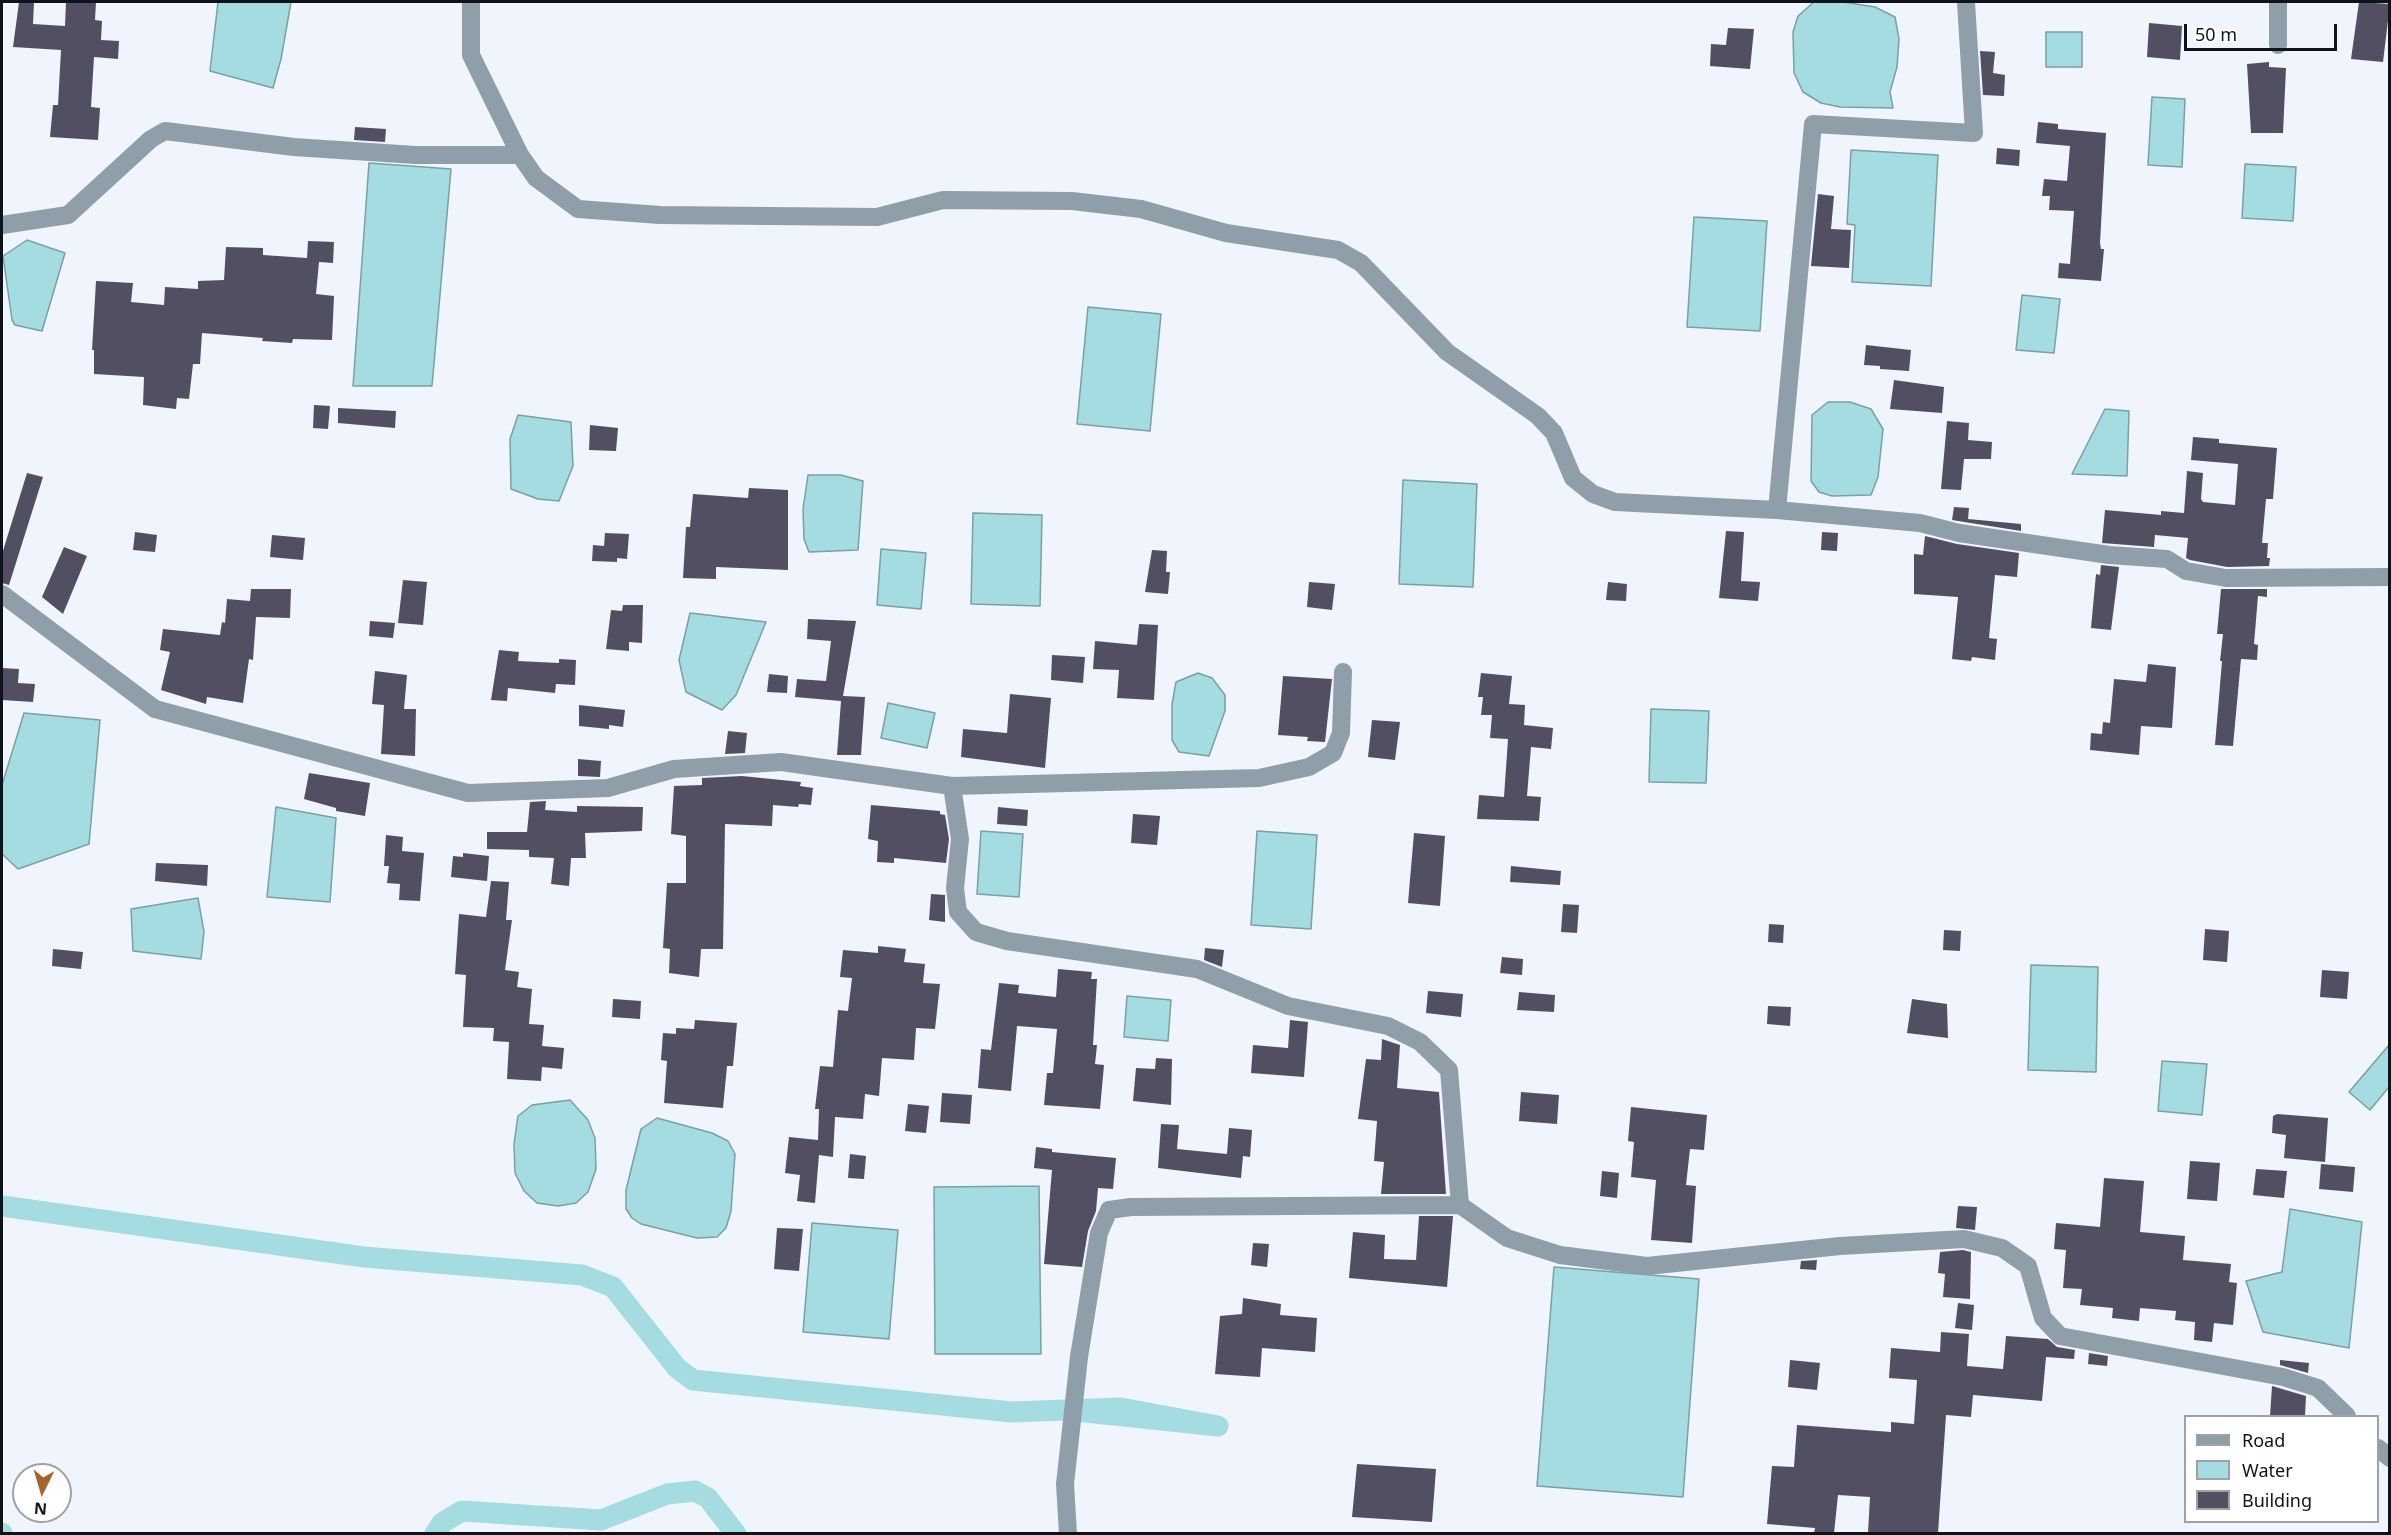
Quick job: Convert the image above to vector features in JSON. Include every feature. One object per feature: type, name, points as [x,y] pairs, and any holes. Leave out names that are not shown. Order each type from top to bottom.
[{"type":"street","points":[[471,2],[471,55],[520,155],[536,178],[578,209],[660,215],[877,217],[943,200],[1072,201],[1141,209],[1226,233],[1338,250],[1361,263],[1447,352],[1538,416],[1554,433],[1573,478],[1593,494],[1615,502],[1776,510],[1920,523],[1959,533],[2109,555],[2168,559],[2186,571],[2226,578],[2390,577]]},
{"type":"street","points":[[1776,510],[1814,124],[1974,133],[1966,2]]},
{"type":"street","points":[[2278,2],[2278,45]]},
{"type":"street","points":[[2,225],[68,215],[151,139],[165,131],[294,147],[382,153],[520,155]]},
{"type":"street","points":[[2,594],[155,709],[468,793],[608,788],[674,769],[781,762],[952,786],[1259,778],[1309,767],[1333,753],[1341,733],[1343,672]]},
{"type":"street","points":[[952,786],[960,839],[955,888],[958,912],[976,932],[1007,941],[1197,969],[1288,1006],[1388,1026],[1420,1042],[1449,1070],[1460,1205]]},
{"type":"street","points":[[1068,1533],[1065,1484],[1079,1357],[1099,1233],[1109,1210],[1131,1207],[1460,1205],[1507,1238],[1560,1255],[1647,1266],[1840,1246],[1964,1239],[2002,1248],[2028,1266],[2043,1318],[2060,1336],[2283,1377],[2318,1388],[2346,1415]]},
{"type":"water","points":[[218,2],[291,2],[281,59],[273,88],[210,71]]},
{"type":"water","points":[[1814,2],[1843,2],[1875,7],[1895,17],[1899,39],[1897,67],[1890,92],[1893,108],[1840,107],[1821,103],[1803,92],[1794,73],[1793,32],[1798,16]]},
{"type":"water","points":[[2046,32],[2082,32],[2082,67],[2046,67]]},
{"type":"water","points":[[2152,97],[2185,99],[2182,167],[2148,165]]},
{"type":"water","points":[[1851,150],[1938,155],[1931,286],[1852,282],[1855,225],[1847,224]]},
{"type":"water","points":[[369,163],[451,169],[432,386],[353,386]]},
{"type":"water","points":[[2245,164],[2296,167],[2293,221],[2242,218]]},
{"type":"water","points":[[1694,217],[1767,221],[1760,331],[1687,327]]},
{"type":"water","points":[[27,240],[65,253],[42,331],[15,325],[12,320],[3,256]]},
{"type":"water","points":[[2022,295],[2060,299],[2054,353],[2016,350]]},
{"type":"water","points":[[1088,307],[1161,314],[1150,431],[1077,424]]},
{"type":"water","points":[[1828,402],[1850,402],[1871,409],[1883,429],[1878,477],[1871,495],[1832,496],[1819,492],[1811,481],[1812,415]]},
{"type":"water","points":[[2105,409],[2129,411],[2127,476],[2072,474]]},
{"type":"water","points":[[518,415],[571,422],[573,466],[559,501],[538,499],[511,489],[510,439]]},
{"type":"water","points":[[808,475],[841,475],[863,481],[858,550],[809,552],[804,539],[803,509]]},
{"type":"water","points":[[1403,480],[1477,484],[1473,587],[1399,584]]},
{"type":"water","points":[[973,513],[1042,515],[1040,606],[971,604]]},
{"type":"water","points":[[881,549],[926,553],[921,609],[877,605]]},
{"type":"water","points":[[690,613],[766,622],[736,695],[722,710],[686,692],[679,660]]},
{"type":"water","points":[[1198,673],[1212,678],[1225,695],[1225,711],[1209,756],[1179,752],[1172,740],[1172,704],[1176,682]]},
{"type":"water","points":[[888,703],[935,713],[927,748],[881,738]]},
{"type":"water","points":[[1651,709],[1709,711],[1706,783],[1649,782]]},
{"type":"water","points":[[24,713],[100,720],[89,844],[18,869],[2,854],[2,785]]},
{"type":"water","points":[[276,807],[336,818],[330,902],[267,897]]},
{"type":"water","points":[[981,831],[1023,834],[1019,897],[977,894]]},
{"type":"water","points":[[1257,831],[1317,835],[1311,929],[1251,925]]},
{"type":"water","points":[[198,898],[204,932],[201,959],[133,951],[131,909]]},
{"type":"water","points":[[2031,965],[2098,967],[2096,1072],[2028,1070]]},
{"type":"water","points":[[1127,996],[1171,1000],[1168,1041],[1124,1037]]},
{"type":"water","points":[[2389,1045],[2389,1087],[2370,1110],[2349,1092]]},
{"type":"water","points":[[2162,1061],[2207,1064],[2202,1115],[2158,1111]]},
{"type":"water","points":[[570,1100],[588,1120],[595,1138],[596,1169],[588,1192],[576,1203],[558,1206],[537,1203],[524,1191],[515,1173],[514,1144],[518,1116],[532,1105]]},
{"type":"water","points":[[657,1118],[712,1133],[728,1141],[735,1154],[731,1211],[726,1228],[717,1237],[697,1238],[641,1224],[632,1218],[626,1209],[626,1190],[641,1129]]},
{"type":"water","points":[[1039,1186],[1041,1354],[935,1354],[934,1187]]},
{"type":"water","points":[[2290,1209],[2362,1222],[2349,1348],[2263,1332],[2246,1281],[2282,1272]]},
{"type":"water","points":[[812,1223],[898,1230],[889,1339],[803,1332]]},
{"type":"water","points":[[1554,1267],[1699,1279],[1683,1497],[1537,1486]]},
{"type":"building","points":[[19,2],[34,2],[33,24],[65,26],[66,2],[96,2],[95,20],[102,21],[101,40],[119,41],[118,59],[94,57],[91,107],[100,108],[98,140],[50,137],[53,105],[58,105],[61,50],[13,47]]},
{"type":"building","points":[[2359,2],[2390,4],[2383,62],[2351,59]]},
{"type":"building","points":[[2149,23],[2182,26],[2180,60],[2147,57]]},
{"type":"building","points":[[1728,28],[1754,29],[1750,69],[1710,66],[1711,44],[1726,45]]},
{"type":"building","points":[[1980,51],[1995,52],[1993,73],[2005,75],[2004,96],[1983,95]]},
{"type":"building","points":[[2269,62],[2269,67],[2286,68],[2283,133],[2251,133],[2247,64]]},
{"type":"building","points":[[2038,122],[2058,124],[2058,129],[2106,133],[2100,243],[2101,249],[2104,249],[2101,281],[2058,278],[2059,263],[2070,264],[2074,211],[2049,210],[2050,196],[2042,196],[2044,179],[2067,181],[2070,146],[2036,143]]},
{"type":"building","points":[[355,127],[386,129],[385,142],[354,140]]},
{"type":"building","points":[[1997,148],[2020,150],[2019,166],[1996,164]]},
{"type":"building","points":[[1818,194],[1834,196],[1831,229],[1851,230],[1849,268],[1811,266]]},
{"type":"building","points":[[308,241],[334,242],[333,263],[319,262],[316,294],[334,296],[332,340],[293,339],[292,343],[202,333],[200,364],[193,364],[189,399],[177,398],[176,409],[143,405],[144,377],[94,374],[94,350],[92,350],[96,281],[133,283],[131,302],[164,305],[165,287],[198,289],[198,281],[224,280],[226,247],[263,248],[263,255],[307,258]]},
{"type":"building","points":[[1866,345],[1911,350],[1909,371],[1880,369],[1880,366],[1864,365]]},
{"type":"building","points":[[1894,380],[1944,387],[1942,413],[1890,409]]},
{"type":"building","points":[[314,405],[330,406],[328,429],[313,428]]},
{"type":"building","points":[[338,408],[396,411],[395,428],[338,423]]},
{"type":"building","points":[[1947,421],[1969,423],[1968,440],[1992,442],[1991,459],[1964,459],[1961,490],[1941,489]]},
{"type":"building","points":[[590,425],[618,428],[616,451],[589,450]]},
{"type":"building","points":[[2193,437],[2219,439],[2219,443],[2277,448],[2273,499],[2266,499],[2262,543],[2268,543],[2269,566],[2227,567],[2190,560],[2186,558],[2188,538],[2155,535],[2154,547],[2102,543],[2105,510],[2161,515],[2161,511],[2184,513],[2187,471],[2203,473],[2201,499],[2203,502],[2235,505],[2238,464],[2191,460]]},
{"type":"building","points":[[27,473],[43,477],[9,585],[2,583],[2,554]]},
{"type":"building","points":[[749,488],[788,490],[788,570],[716,567],[716,579],[683,578],[686,527],[690,527],[693,494],[748,498]]},
{"type":"building","points":[[1954,507],[1969,508],[1968,519],[2021,524],[2021,531],[1952,520]]},
{"type":"building","points":[[1726,531],[1744,532],[1741,581],[1760,582],[1758,601],[1719,598]]},
{"type":"building","points":[[135,532],[157,535],[155,552],[133,550]]},
{"type":"building","points":[[1822,532],[1838,533],[1837,551],[1821,550]]},
{"type":"building","points":[[605,533],[629,534],[627,559],[617,558],[617,562],[592,561],[593,545],[604,546]]},
{"type":"building","points":[[272,535],[305,538],[303,560],[270,557]]},
{"type":"building","points":[[1925,536],[1957,544],[2019,553],[2017,577],[1995,575],[1989,638],[1997,639],[1995,660],[1972,657],[1971,661],[1952,659],[1958,597],[1914,594],[1914,554],[1923,555]]},
{"type":"building","points":[[64,547],[87,556],[63,614],[42,597]]},
{"type":"building","points":[[1152,550],[1167,551],[1166,572],[1170,572],[1168,594],[1145,592]]},
{"type":"building","points":[[2101,565],[2119,567],[2111,630],[2091,628],[2096,574],[2100,575]]},
{"type":"building","points":[[403,580],[427,582],[423,625],[398,623]]},
{"type":"building","points":[[1309,582],[1335,584],[1332,610],[1307,607]]},
{"type":"building","points":[[1608,582],[1627,584],[1626,601],[1606,600]]},
{"type":"building","points":[[251,589],[291,589],[290,618],[256,617],[253,660],[249,659],[243,703],[207,697],[206,704],[161,690],[170,652],[160,650],[163,629],[220,635],[222,622],[225,623],[227,599],[250,601]]},
{"type":"building","points":[[2221,589],[2267,589],[2267,597],[2258,596],[2254,644],[2258,645],[2257,660],[2241,659],[2233,746],[2215,745],[2222,661],[2220,661],[2223,634],[2217,634]]},
{"type":"building","points":[[623,605],[643,605],[642,643],[629,642],[629,651],[606,649],[611,610],[622,611]]},
{"type":"building","points":[[808,619],[856,621],[843,696],[865,697],[861,755],[837,755],[841,701],[795,697],[797,679],[826,681],[831,641],[807,639]]},
{"type":"building","points":[[370,621],[395,623],[393,638],[369,636]]},
{"type":"building","points":[[1139,624],[1158,625],[1154,700],[1117,698],[1119,670],[1093,669],[1095,641],[1137,645]]},
{"type":"building","points":[[499,650],[519,652],[518,661],[559,663],[559,659],[576,660],[575,685],[556,684],[555,693],[508,688],[507,701],[491,700]]},
{"type":"building","points":[[1052,655],[1085,657],[1083,683],[1051,680]]},
{"type":"building","points":[[2148,664],[2176,667],[2172,728],[2141,726],[2139,755],[2090,750],[2091,733],[2102,734],[2103,722],[2110,723],[2114,679],[2146,682]]},
{"type":"building","points":[[2,668],[19,669],[18,683],[35,684],[33,702],[2,700]]},
{"type":"building","points":[[375,671],[407,675],[404,709],[416,709],[415,756],[381,754],[384,705],[372,704]]},
{"type":"building","points":[[1481,673],[1512,676],[1509,704],[1525,705],[1524,725],[1553,728],[1551,749],[1531,747],[1527,796],[1541,797],[1539,821],[1477,819],[1479,795],[1504,797],[1508,739],[1490,738],[1492,715],[1481,715],[1483,697],[1478,697]]},
{"type":"building","points":[[769,674],[788,676],[787,693],[767,692]]},
{"type":"building","points":[[1283,676],[1332,679],[1325,742],[1307,741],[1308,737],[1278,735]]},
{"type":"building","points":[[1010,694],[1051,698],[1045,768],[961,757],[963,729],[1007,733]]},
{"type":"building","points":[[579,705],[625,710],[623,727],[609,725],[609,729],[579,726]]},
{"type":"building","points":[[1372,720],[1400,722],[1395,760],[1368,757]]},
{"type":"building","points":[[728,731],[747,733],[745,753],[725,754]]},
{"type":"building","points":[[578,759],[601,761],[600,777],[578,776]]},
{"type":"building","points":[[309,773],[370,783],[365,816],[336,811],[336,808],[304,799]]},
{"type":"building","points":[[742,776],[801,782],[800,786],[813,788],[811,805],[799,804],[798,807],[773,805],[772,826],[725,824],[723,949],[701,949],[699,977],[669,973],[670,949],[663,948],[667,883],[686,883],[686,836],[671,834],[674,786],[702,785],[702,778]]},
{"type":"building","points":[[546,801],[545,810],[577,812],[577,806],[643,807],[642,831],[585,833],[586,858],[571,858],[569,886],[551,884],[554,858],[529,857],[529,850],[487,849],[487,832],[527,832],[530,802]]},
{"type":"building","points":[[871,805],[940,811],[940,814],[945,815],[949,839],[946,863],[894,858],[894,863],[877,862],[878,841],[868,839]]},
{"type":"building","points":[[998,807],[1028,810],[1027,826],[997,824]]},
{"type":"building","points":[[1133,814],[1160,816],[1157,845],[1131,843]]},
{"type":"building","points":[[1414,833],[1445,836],[1440,906],[1408,903]]},
{"type":"building","points":[[386,835],[403,837],[402,851],[424,853],[420,901],[399,900],[400,884],[387,883],[389,866],[384,866]]},
{"type":"building","points":[[463,853],[489,856],[487,881],[451,877],[453,856],[463,857]]},
{"type":"building","points":[[156,863],[208,865],[207,886],[155,881]]},
{"type":"building","points":[[1511,866],[1561,871],[1560,885],[1510,882]]},
{"type":"building","points":[[491,881],[509,882],[506,920],[512,920],[505,970],[519,972],[517,987],[532,989],[529,1024],[544,1025],[542,1046],[564,1048],[562,1069],[542,1067],[541,1081],[507,1079],[509,1042],[493,1041],[494,1028],[463,1027],[466,975],[455,974],[459,914],[486,917]]},
{"type":"building","points":[[931,894],[945,895],[945,922],[929,920]]},
{"type":"building","points":[[1563,904],[1579,905],[1577,933],[1561,932]]},
{"type":"building","points":[[1769,924],[1784,925],[1783,943],[1768,942]]},
{"type":"building","points":[[2205,929],[2229,931],[2227,962],[2203,960]]},
{"type":"building","points":[[1944,930],[1961,931],[1960,951],[1943,950]]},
{"type":"building","points":[[878,946],[906,949],[904,962],[925,964],[923,983],[940,984],[935,1029],[916,1028],[914,1060],[882,1058],[879,1096],[865,1094],[863,1119],[835,1117],[833,1157],[819,1155],[815,1203],[797,1201],[800,1175],[785,1173],[789,1137],[818,1140],[819,1109],[815,1109],[820,1066],[833,1067],[838,1010],[848,1011],[852,978],[840,977],[843,950],[878,953]]},
{"type":"building","points":[[1205,948],[1224,950],[1222,967],[1204,960]]},
{"type":"building","points":[[53,949],[83,952],[81,969],[52,966]]},
{"type":"building","points":[[1502,957],[1523,959],[1522,975],[1500,973]]},
{"type":"building","points":[[1058,969],[1092,972],[1091,979],[1097,979],[1093,1045],[1097,1045],[1095,1064],[1104,1065],[1100,1109],[1044,1105],[1047,1073],[1053,1073],[1057,1029],[1017,1026],[1011,1091],[978,1088],[981,1049],[991,1050],[999,983],[1019,985],[1018,993],[1056,997]]},
{"type":"building","points":[[2322,970],[2349,972],[2347,999],[2320,997]]},
{"type":"building","points":[[1428,991],[1463,994],[1461,1017],[1426,1013]]},
{"type":"building","points":[[1519,992],[1555,995],[1554,1012],[1517,1010]]},
{"type":"building","points":[[613,999],[641,1001],[640,1019],[612,1017]]},
{"type":"building","points":[[1912,999],[1947,1004],[1948,1038],[1907,1033]]},
{"type":"building","points":[[1768,1006],[1791,1007],[1790,1026],[1767,1024]]},
{"type":"building","points":[[695,1020],[737,1023],[733,1066],[727,1066],[723,1108],[664,1103],[667,1061],[661,1060],[663,1033],[676,1034],[676,1028],[694,1029]]},
{"type":"building","points":[[1290,1020],[1308,1022],[1304,1077],[1251,1073],[1253,1045],[1288,1048]]},
{"type":"building","points":[[1382,1039],[1400,1045],[1397,1088],[1439,1092],[1446,1194],[1381,1194],[1384,1162],[1374,1161],[1377,1121],[1358,1119],[1366,1059],[1381,1060]]},
{"type":"building","points":[[1156,1058],[1172,1059],[1171,1105],[1133,1101],[1136,1068],[1155,1069]]},
{"type":"building","points":[[1521,1092],[1559,1095],[1557,1124],[1519,1121]]},
{"type":"building","points":[[942,1093],[972,1095],[970,1124],[940,1122]]},
{"type":"building","points":[[908,1104],[929,1106],[926,1133],[905,1131]]},
{"type":"building","points":[[1631,1107],[1707,1115],[1704,1150],[1690,1149],[1686,1185],[1696,1186],[1692,1243],[1651,1240],[1656,1180],[1631,1177],[1634,1142],[1628,1141]]},
{"type":"building","points":[[2277,1114],[2328,1118],[2325,1162],[2284,1158],[2286,1135],[2272,1133],[2273,1116]]},
{"type":"building","points":[[1161,1124],[1179,1125],[1177,1149],[1227,1154],[1229,1128],[1252,1130],[1250,1157],[1243,1156],[1241,1178],[1158,1168]]},
{"type":"building","points":[[1036,1147],[1052,1149],[1052,1152],[1116,1158],[1113,1189],[1098,1188],[1096,1211],[1088,1231],[1082,1267],[1044,1264],[1052,1170],[1034,1168]]},
{"type":"building","points":[[850,1154],[866,1156],[864,1179],[848,1178]]},
{"type":"building","points":[[2190,1161],[2220,1163],[2217,1201],[2187,1199]]},
{"type":"building","points":[[2321,1164],[2355,1167],[2353,1192],[2319,1189]]},
{"type":"building","points":[[2256,1169],[2287,1171],[2284,1198],[2253,1195]]},
{"type":"building","points":[[1602,1171],[1619,1173],[1617,1198],[1600,1196]]},
{"type":"building","points":[[2104,1178],[2144,1181],[2140,1232],[2185,1236],[2183,1260],[2231,1264],[2229,1282],[2237,1283],[2233,1325],[2214,1323],[2212,1342],[2194,1340],[2195,1322],[2175,1320],[2176,1311],[2140,1308],[2139,1321],[2112,1318],[2113,1308],[2080,1305],[2082,1289],[2063,1288],[2066,1250],[2054,1249],[2056,1223],[2100,1227]]},
{"type":"building","points":[[1958,1206],[1977,1207],[1975,1230],[1956,1228]]},
{"type":"building","points":[[1419,1216],[1453,1216],[1447,1287],[1349,1278],[1353,1232],[1385,1235],[1384,1259],[1416,1260]]},
{"type":"building","points":[[777,1228],[803,1229],[799,1271],[774,1269]]},
{"type":"building","points":[[1253,1243],[1269,1244],[1267,1267],[1251,1265]]},
{"type":"building","points":[[1963,1250],[1971,1252],[1970,1299],[1943,1297],[1945,1274],[1938,1273],[1940,1252]]},
{"type":"building","points":[[1817,1260],[1816,1270],[1800,1269],[1801,1261]]},
{"type":"building","points":[[1243,1298],[1281,1304],[1280,1315],[1317,1318],[1315,1352],[1262,1348],[1260,1377],[1215,1374],[1220,1316],[1242,1314]]},
{"type":"building","points":[[1958,1303],[1974,1305],[1972,1330],[1955,1328]]},
{"type":"building","points":[[1941,1332],[1969,1334],[1967,1366],[2003,1369],[2006,1336],[2048,1339],[2057,1347],[2075,1350],[2074,1359],[2046,1357],[2042,1401],[1973,1395],[1971,1417],[1946,1415],[1938,1533],[1868,1533],[1870,1497],[1838,1495],[1834,1533],[1814,1533],[1815,1528],[1767,1524],[1772,1466],[1794,1467],[1797,1425],[1891,1432],[1891,1422],[1914,1424],[1917,1380],[1889,1378],[1891,1348],[1940,1352]]},
{"type":"building","points":[[2089,1353],[2108,1356],[2107,1366],[2088,1364]]},
{"type":"building","points":[[1790,1360],[1820,1363],[1817,1390],[1788,1387]]},
{"type":"building","points":[[2280,1360],[2309,1363],[2308,1373],[2280,1365]]},
{"type":"building","points":[[2272,1386],[2306,1396],[2305,1415],[2270,1415]]},
{"type":"building","points":[[1357,1464],[1436,1469],[1432,1522],[1352,1517]]},
{"type":"waterway","points":[[2,1206],[364,1257],[582,1275],[613,1287],[677,1368],[693,1380],[1012,1412],[1121,1408],[1218,1426],[1067,1410]]},
{"type":"waterway","points":[[435,1534],[442,1523],[462,1511],[601,1520],[667,1494],[695,1491],[708,1498],[736,1534]]}]
